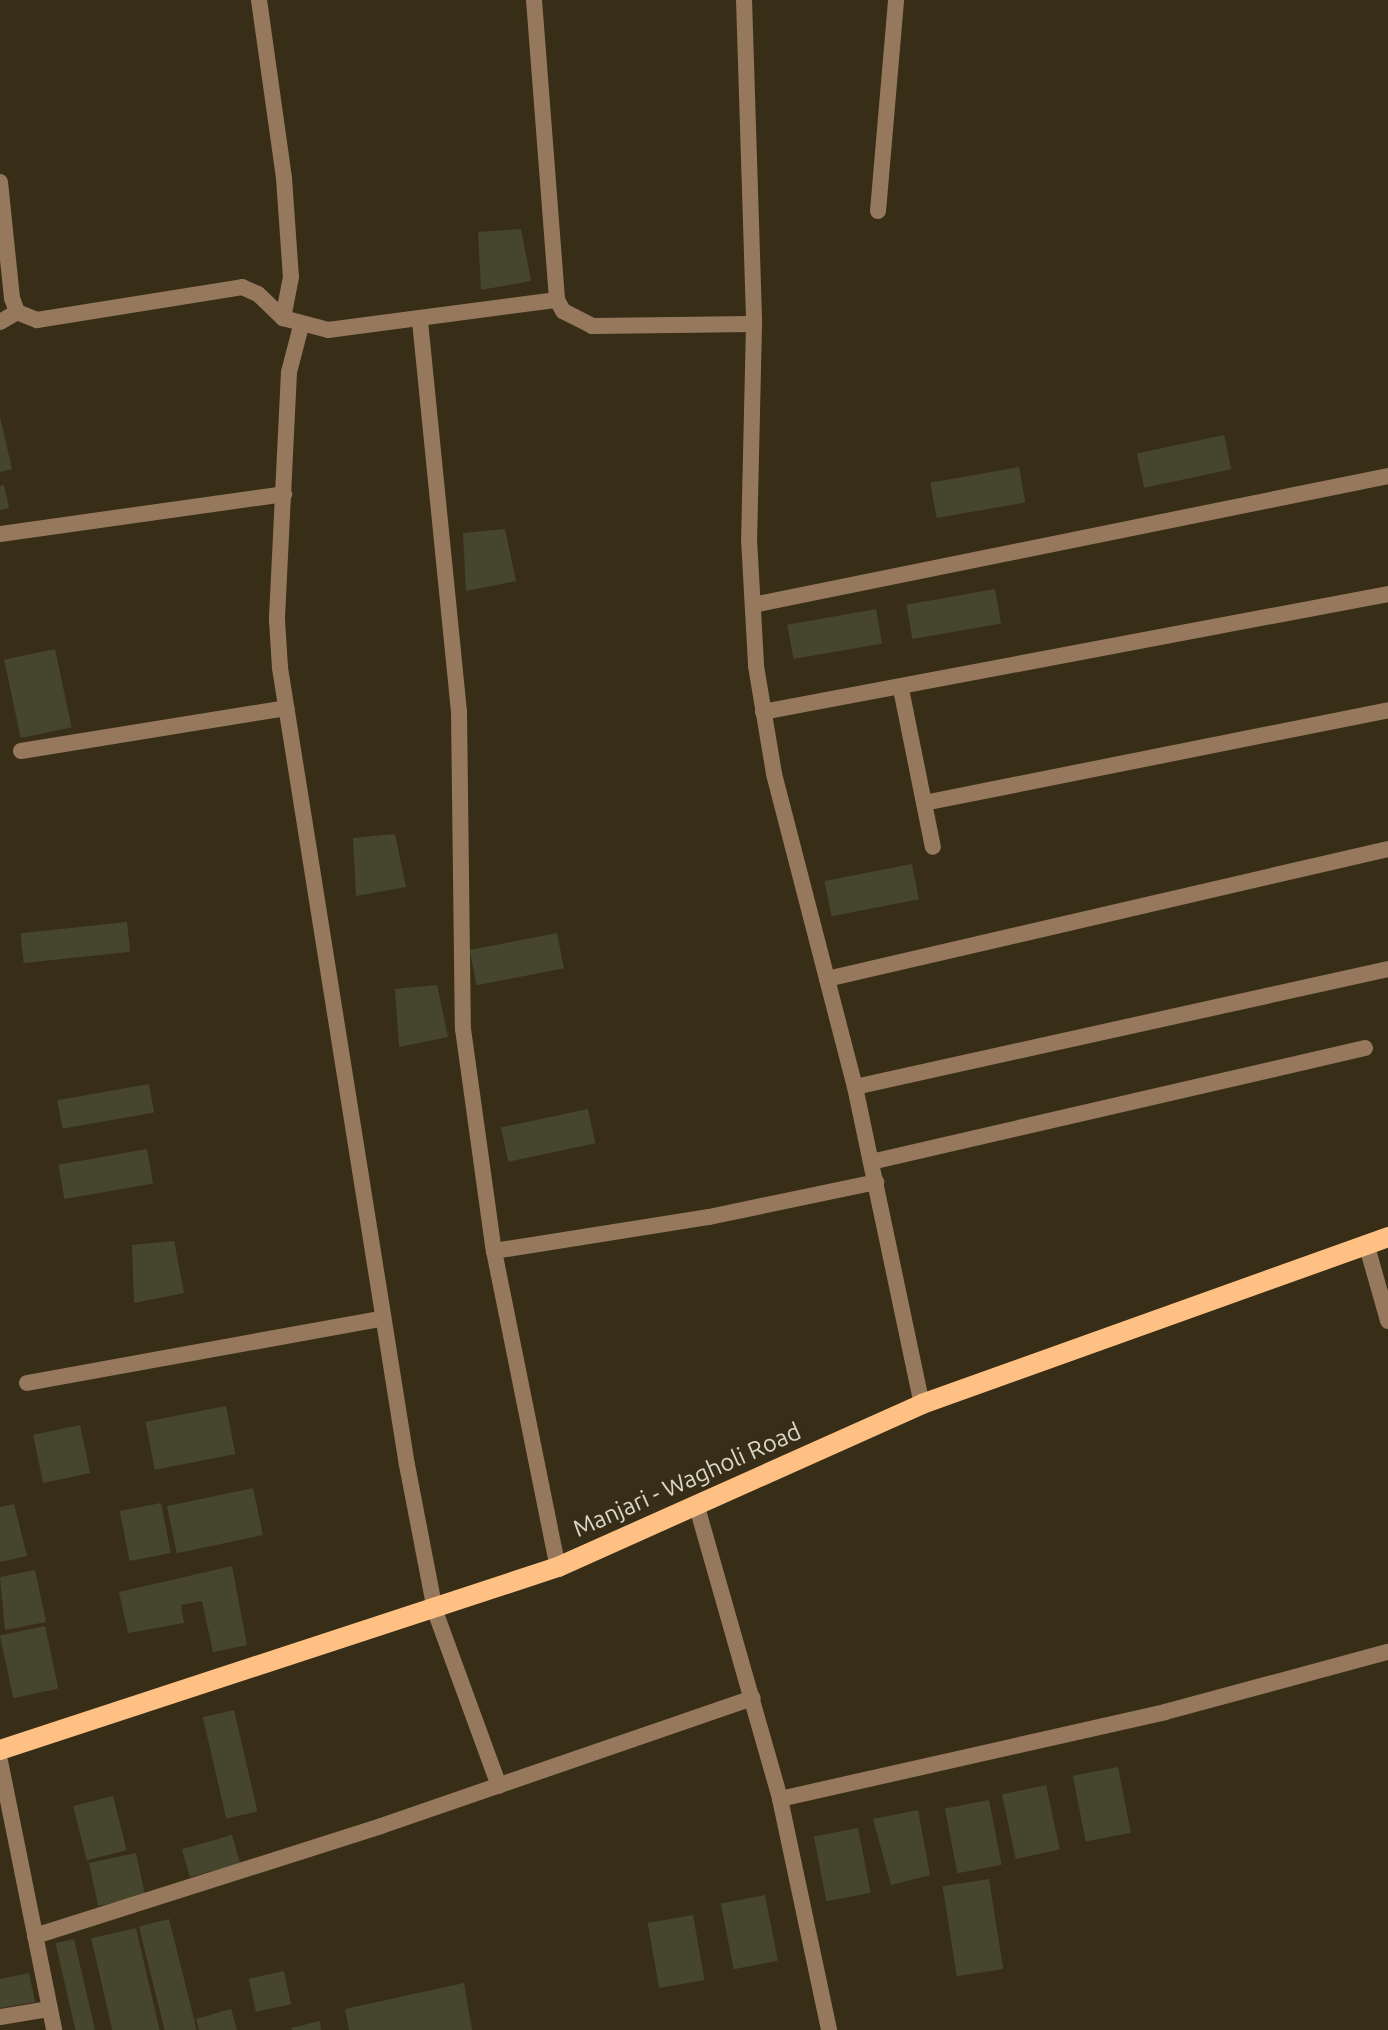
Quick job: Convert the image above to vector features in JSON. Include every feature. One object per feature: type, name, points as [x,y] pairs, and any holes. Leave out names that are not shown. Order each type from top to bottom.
[{"type":"main road","name":"Manjari - Wagholi Road","points":[[0,1750],[435,1611],[558,1567],[922,1404],[1388,1237]]},
{"type":"street","points":[[259,0],[284,178],[291,277],[283,318]]},
{"type":"street","points":[[534,0],[557,300],[574,320],[592,326],[754,324]]},
{"type":"street","points":[[744,0],[754,324],[749,539],[763,712],[855,1087],[922,1404]]},
{"type":"street","points":[[878,211],[896,0]]},
{"type":"street","points":[[0,184],[17,312]]},
{"type":"street","points":[[17,312],[37,320],[242,287],[258,294],[283,318],[301,326],[355,329],[557,300]]},
{"type":"street","points":[[0,322],[17,312]]},
{"type":"street","points":[[420,321],[459,712],[463,1029],[494,1251],[558,1567]]},
{"type":"street","points":[[301,326],[289,372],[277,620],[287,708],[383,1318],[435,1611],[499,1786]]},
{"type":"street","points":[[753,605],[1388,476]]},
{"type":"street","points":[[0,534],[284,494]]},
{"type":"street","points":[[763,712],[901,689],[1388,594]]},
{"type":"street","points":[[901,689],[933,847]]},
{"type":"street","points":[[21,751],[287,708]]},
{"type":"street","points":[[924,803],[1388,710]]},
{"type":"street","points":[[827,979],[1388,849]]},
{"type":"street","points":[[855,1087],[1388,969]]},
{"type":"street","points":[[871,1162],[1365,1048]]},
{"type":"street","points":[[494,1251],[709,1217],[876,1182]]},
{"type":"street","points":[[1366,1243],[1388,1321]]},
{"type":"street","points":[[27,1383],[383,1318]]},
{"type":"street","points":[[697,1507],[780,1799],[829,2030]]},
{"type":"street","points":[[780,1799],[1165,1712],[1388,1652]]},
{"type":"street","points":[[35,1936],[499,1786],[753,1698]]},
{"type":"street","points":[[0,1761],[54,2030]]},
{"type":"street","points":[[0,2017],[49,2009]]},
{"type":"building","points":[[521,229],[531,281],[481,290],[478,232]]},
{"type":"building","points":[[0,417],[12,469],[0,472]]},
{"type":"building","points":[[1224,435],[1231,469],[1144,488],[1137,454]]},
{"type":"building","points":[[1019,467],[1025,502],[937,518],[930,483]]},
{"type":"building","points":[[4,485],[9,508],[0,510],[0,486]]},
{"type":"building","points":[[505,529],[516,581],[466,591],[463,533]]},
{"type":"building","points":[[995,589],[1001,623],[912,639],[906,605]]},
{"type":"building","points":[[876,609],[882,643],[793,659],[787,625]]},
{"type":"building","points":[[55,649],[72,727],[21,738],[4,660]]},
{"type":"building","points":[[395,834],[406,887],[356,896],[353,838]]},
{"type":"building","points":[[912,864],[919,899],[832,916],[825,881]]},
{"type":"building","points":[[127,922],[130,952],[24,963],[21,933]]},
{"type":"building","points":[[557,933],[564,968],[477,985],[470,950]]},
{"type":"building","points":[[437,985],[448,1037],[399,1047],[395,989]]},
{"type":"building","points":[[149,1084],[154,1113],[62,1129],[57,1100]]},
{"type":"building","points":[[588,1109],[595,1143],[508,1162],[501,1128]]},
{"type":"building","points":[[147,1149],[153,1183],[64,1199],[58,1165]]},
{"type":"building","points":[[174,1241],[184,1293],[134,1303],[132,1245]]},
{"type":"building","points":[[226,1406],[235,1454],[155,1470],[146,1422]]},
{"type":"building","points":[[80,1425],[90,1473],[43,1483],[33,1435]]},
{"type":"building","points":[[253,1488],[263,1535],[177,1553],[167,1506]]},
{"type":"building","points":[[161,1503],[171,1553],[130,1561],[120,1511]]},
{"type":"building","points":[[14,1504],[27,1556],[0,1562],[0,1507]]},
{"type":"building","points":[[232,1566],[247,1645],[213,1652],[202,1601],[181,1605],[184,1623],[128,1633],[119,1592]]},
{"type":"building","points":[[35,1570],[46,1622],[5,1630],[0,1577]]},
{"type":"building","points":[[45,1626],[58,1689],[13,1698],[0,1636]]},
{"type":"building","points":[[234,1710],[257,1811],[226,1819],[203,1717]]},
{"type":"building","points":[[1118,1767],[1131,1833],[1086,1842],[1073,1776]]},
{"type":"building","points":[[1046,1785],[1060,1850],[1016,1859],[1002,1794]]},
{"type":"building","points":[[113,1796],[127,1850],[87,1860],[73,1806]]},
{"type":"building","points":[[989,1800],[1002,1865],[957,1873],[945,1809]]},
{"type":"building","points":[[918,1810],[930,1875],[891,1885],[873,1819]]},
{"type":"building","points":[[858,1828],[871,1893],[826,1901],[814,1837]]},
{"type":"building","points":[[232,1835],[240,1863],[190,1877],[182,1849]]},
{"type":"building","points":[[136,1853],[145,1896],[98,1906],[89,1863]]},
{"type":"building","points":[[989,1879],[1003,1969],[957,1976],[943,1886]]},
{"type":"building","points":[[765,1895],[778,1961],[734,1969],[721,1904]]},
{"type":"building","points":[[693,1915],[704,1980],[659,1988],[648,1923]]},
{"type":"building","points":[[169,1919],[197,2030],[165,2030],[139,1926]]},
{"type":"building","points":[[136,1928],[160,2030],[112,2030],[91,1938]]},
{"type":"building","points":[[74,1939],[95,2030],[76,2030],[55,1943]]},
{"type":"building","points":[[284,1971],[291,2004],[256,2012],[249,1978]]},
{"type":"building","points":[[29,1973],[35,2002],[0,2008],[0,1979]]},
{"type":"building","points":[[464,1983],[472,2030],[349,2030],[345,2009]]},
{"type":"building","points":[[231,2009],[237,2030],[199,2030],[196,2019]]},
{"type":"building","points":[[320,2021],[321,2030],[291,2028]]}]
